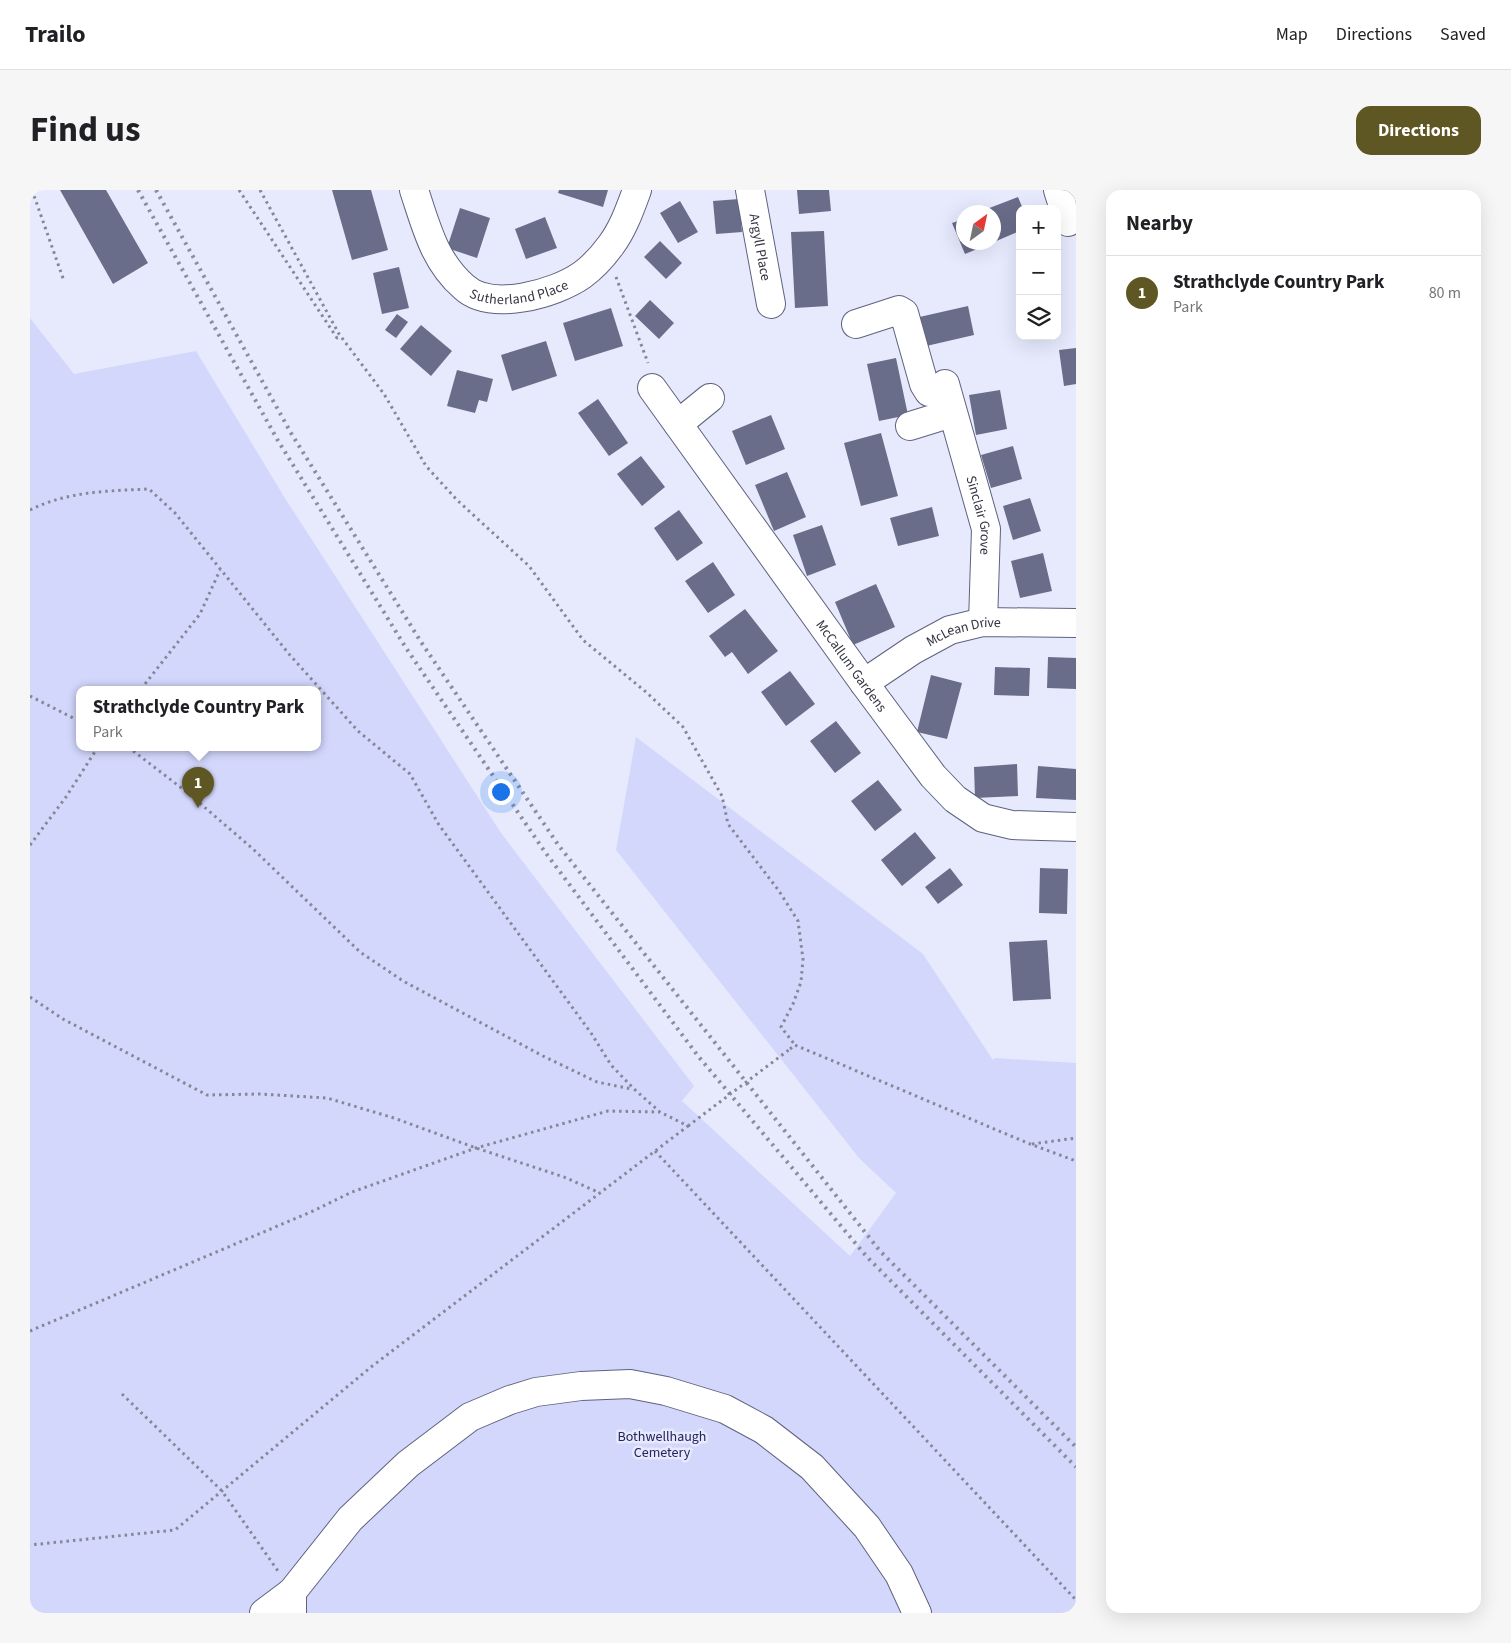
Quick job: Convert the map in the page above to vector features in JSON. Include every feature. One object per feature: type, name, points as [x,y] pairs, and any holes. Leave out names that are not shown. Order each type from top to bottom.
[{"type":"street","name":"Sutherland Place","points":[[414,190],[432,244],[447,268],[465,288],[482,296],[508,299],[530,297],[582,275],[612,244],[627,217],[637,190]]},
{"type":"street","name":"Argyll Place","points":[[750,190],[771,304]]},
{"type":"street","points":[[1058,190],[1068,222]]},
{"type":"street","name":"Sinclair Grove","points":[[856,324],[899,310],[904,313],[924,384],[929,392],[945,385],[986,529],[983,622]]},
{"type":"street","name":"McCallum Gardens","points":[[652,388],[864,683],[933,776],[955,799],[983,818],[1012,825],[1076,827]]},
{"type":"street","points":[[678,424],[710,398]]},
{"type":"street","points":[[910,426],[952,413]]},
{"type":"street","name":"McLean Drive","points":[[864,683],[913,650],[950,630],[983,622],[1076,623]]},
{"type":"street","points":[[264,1613],[292,1603],[350,1519],[408,1464],[470,1417],[510,1400],[536,1392],[580,1386],[630,1384],[666,1391],[725,1409],[764,1430],[812,1467],[867,1527],[899,1574],[916,1613]]},
{"type":"path","points":[[32,190],[64,281]]},
{"type":"path","points":[[239,190],[338,338],[339,334]]},
{"type":"path","points":[[260,190],[339,334],[384,394],[426,466],[457,500],[529,566],[583,640],[646,692],[683,727],[722,796],[728,824],[779,891],[798,921],[803,959],[801,982],[793,1004],[781,1027],[795,1045],[1030,1144],[1076,1161]]},
{"type":"path","points":[[601,257],[614,273],[653,374],[652,388]]},
{"type":"path","points":[[30,510],[45,502],[80,493],[149,489],[176,513],[289,654],[318,686]]},
{"type":"path","points":[[143,686],[200,614],[221,569]]},
{"type":"path","points":[[321,690],[358,731],[410,774],[438,825],[591,1033],[611,1064],[634,1090],[660,1112],[688,1126]]},
{"type":"path","points":[[30,696],[76,719]]},
{"type":"path","points":[[30,845],[66,797],[95,751]]},
{"type":"path","points":[[133,751],[188,793],[252,849],[360,952],[403,981],[543,1056],[597,1082],[634,1090]]},
{"type":"path","points":[[30,997],[63,1019],[207,1095],[259,1094],[327,1098],[394,1118],[564,1177],[600,1193]]},
{"type":"path","points":[[30,1545],[175,1530],[371,1367],[795,1045]]},
{"type":"path","points":[[30,1331],[313,1211],[352,1192],[476,1148],[608,1112],[660,1112]]},
{"type":"path","points":[[1030,1144],[1076,1138]]},
{"type":"path","points":[[654,1151],[1076,1600]]},
{"type":"path","points":[[122,1394],[222,1491],[292,1603]]},
{"type":"green space","name":"Bothwellhaugh Cemetery","points":[[30,318],[74,374],[196,351],[283,495],[501,833],[694,1086],[682,1101],[850,1256],[896,1193],[859,1158],[616,850],[636,737],[923,954],[993,1060],[995,1058],[1076,1063],[1076,1613],[30,1613]]},
{"type":"building","points":[[60,190],[106,190],[148,263],[113,284]]},
{"type":"building","points":[[332,190],[371,190],[388,250],[352,260]]},
{"type":"building","points":[[559,190],[608,190],[603,207],[558,193]]},
{"type":"building","points":[[797,190],[829,190],[831,211],[799,214]]},
{"type":"building","points":[[1018,197],[1021,205],[1016,205],[1016,233],[1001,239],[1001,205],[997,205]]},
{"type":"building","points":[[739,199],[742,232],[716,234],[713,201]]},
{"type":"building","points":[[680,201],[698,232],[678,243],[660,213]]},
{"type":"building","points":[[460,208],[490,218],[477,258],[447,248]]},
{"type":"building","points":[[545,217],[557,248],[526,259],[515,229]]},
{"type":"building","points":[[956,222],[956,233],[952,223]]},
{"type":"building","points":[[824,231],[828,306],[795,308],[791,232]]},
{"type":"building","points":[[660,241],[682,263],[666,279],[644,257]]},
{"type":"building","points":[[963,250],[975,250],[965,254]]},
{"type":"building","points":[[399,267],[409,308],[382,314],[373,273]]},
{"type":"building","points":[[650,300],[674,323],[659,339],[635,316]]},
{"type":"building","points":[[968,306],[974,335],[922,347],[915,318]]},
{"type":"building","points":[[611,308],[623,346],[575,361],[563,323]]},
{"type":"building","points":[[397,314],[408,322],[396,338],[385,330]]},
{"type":"building","points":[[421,325],[452,351],[431,376],[400,349]]},
{"type":"building","points":[[546,341],[557,376],[512,391],[501,355]]},
{"type":"building","points":[[1076,348],[1076,384],[1064,386],[1059,350]]},
{"type":"building","points":[[896,358],[908,415],[879,421],[867,364]]},
{"type":"building","points":[[457,370],[493,379],[487,402],[479,400],[475,413],[447,406]]},
{"type":"building","points":[[1000,390],[1007,429],[976,435],[969,395]]},
{"type":"building","points":[[598,399],[628,443],[609,456],[578,413]]},
{"type":"building","points":[[771,415],[785,449],[746,465],[732,431]]},
{"type":"building","points":[[881,433],[898,496],[861,506],[844,443]]},
{"type":"building","points":[[1013,446],[1022,479],[991,488],[981,455]]},
{"type":"building","points":[[641,456],[665,487],[642,506],[617,474]]},
{"type":"building","points":[[787,472],[806,517],[774,531],[755,485]]},
{"type":"building","points":[[1030,498],[1041,531],[1013,540],[1003,506]]},
{"type":"building","points":[[932,507],[939,536],[898,546],[890,518]]},
{"type":"building","points":[[679,510],[703,543],[677,561],[654,528]]},
{"type":"building","points":[[822,525],[836,565],[807,576],[793,535]]},
{"type":"building","points":[[1043,553],[1052,591],[1020,598],[1011,561]]},
{"type":"building","points":[[713,562],[735,595],[708,613],[685,581]]},
{"type":"building","points":[[876,584],[895,627],[853,645],[835,602]]},
{"type":"building","points":[[745,609],[778,651],[748,674],[732,652],[725,657],[709,636]]},
{"type":"building","points":[[1048,657],[1076,658],[1076,689],[1047,688]]},
{"type":"building","points":[[995,667],[1030,668],[1029,696],[994,695]]},
{"type":"building","points":[[790,671],[815,704],[786,726],[761,692]]},
{"type":"building","points":[[931,675],[962,683],[947,739],[917,732]]},
{"type":"building","points":[[836,721],[861,753],[835,773],[810,741]]},
{"type":"building","points":[[1017,764],[1018,796],[975,798],[974,767]]},
{"type":"building","points":[[1038,766],[1076,769],[1076,800],[1036,798]]},
{"type":"building","points":[[878,780],[902,810],[875,831],[851,801]]},
{"type":"building","points":[[915,832],[936,858],[902,886],[881,860]]},
{"type":"building","points":[[950,868],[963,885],[938,904],[925,887]]},
{"type":"building","points":[[1040,868],[1068,869],[1067,914],[1039,913]]},
{"type":"building","points":[[1047,940],[1051,999],[1013,1001],[1009,942]]},
{"type":"railway","points":[[138,190],[277,439],[406,648],[545,852],[698,1056],[867,1257],[1076,1467]]},
{"type":"railway","points":[[156,190],[291,433],[421,642],[559,846],[880,1251],[1076,1447]]},
{"type":"place","name":"Strathclyde Country Park","points":[[198,808]]}]
